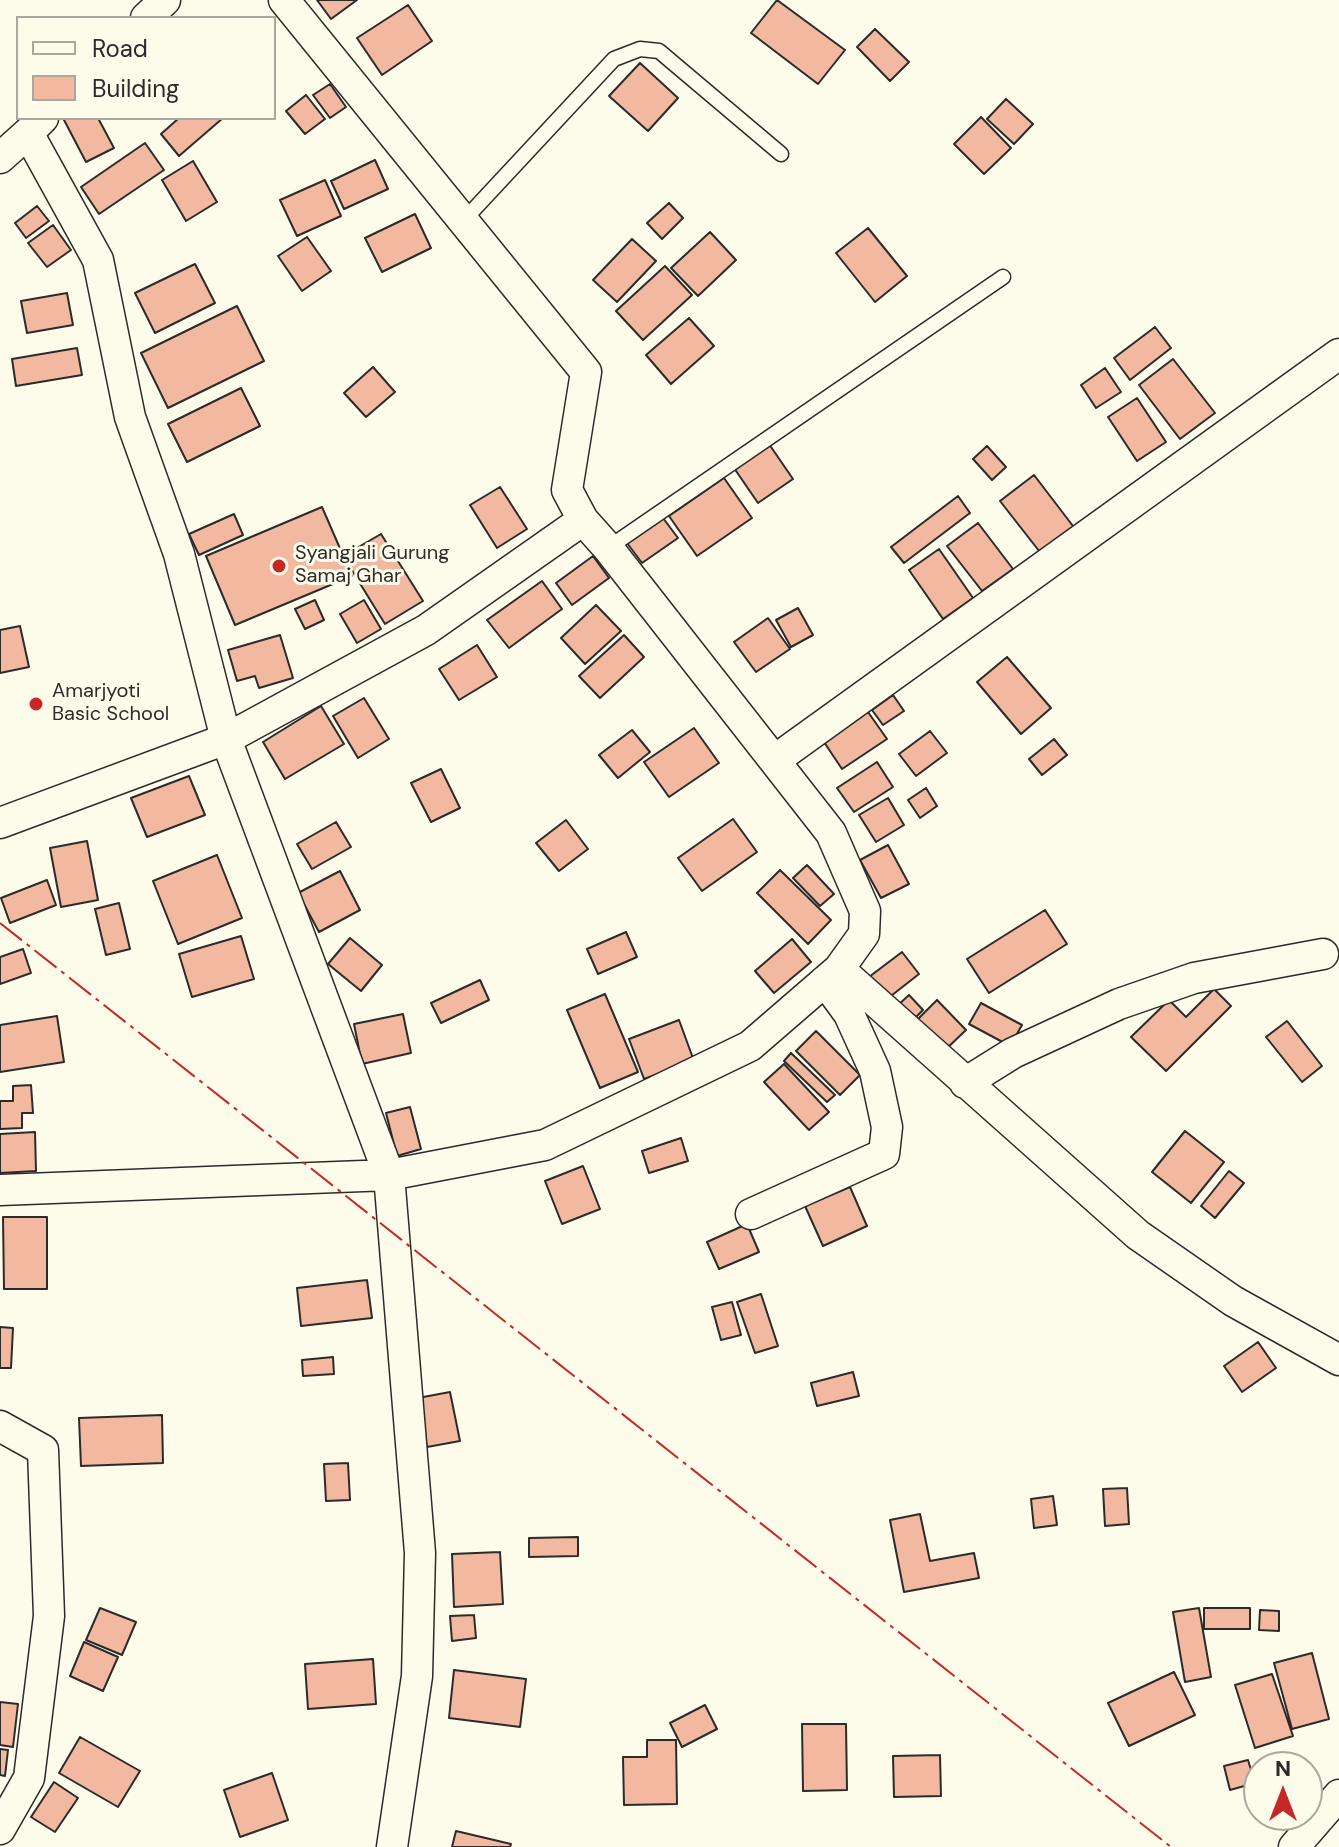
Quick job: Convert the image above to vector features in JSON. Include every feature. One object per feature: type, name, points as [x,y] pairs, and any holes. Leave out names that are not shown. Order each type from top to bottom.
[{"type":"street","points":[[148,16],[165,0]]},
{"type":"street","points":[[0,1190],[389,1175],[545,1145],[750,1046],[832,975],[864,934],[865,911],[831,833],[583,520],[567,490],[586,372],[284,0]]},
{"type":"street","points":[[0,158],[36,125],[98,260],[130,417],[179,554],[226,739],[389,1175],[420,1553],[417,1676],[392,1847]]},
{"type":"street","points":[[775,760],[1339,354]]},
{"type":"street","points":[[0,823],[226,739],[426,630],[583,520]]},
{"type":"street","points":[[965,1083],[1013,1053],[1119,1004],[1194,978],[1323,954]]},
{"type":"street","points":[[832,975],[965,1083],[1138,1235],[1233,1301],[1339,1360]]},
{"type":"street","points":[[751,1214],[884,1154],[887,1127],[875,1071],[832,975]]},
{"type":"street","points":[[0,1426],[43,1450],[49,1616],[29,1778],[0,1829]]},
{"type":"street","points":[[1294,1847],[1339,1795]]},
{"type":"lane","points":[[464,220],[614,59],[640,49],[659,51],[781,154]]},
{"type":"lane","points":[[608,548],[1003,277]]},
{"type":"building","points":[[317,0],[357,0],[331,19]]},
{"type":"building","points":[[777,0],[845,50],[818,84],[751,33]]},
{"type":"building","points":[[408,5],[432,41],[382,75],[357,38]]},
{"type":"building","points":[[875,29],[909,62],[890,81],[857,47]]},
{"type":"building","points":[[640,63],[678,98],[648,131],[609,96]]},
{"type":"building","points":[[330,84],[346,107],[330,118],[313,95]]},
{"type":"building","points":[[306,95],[325,119],[305,134],[286,111]]},
{"type":"building","points":[[1006,99],[1033,124],[1014,144],[987,119]]},
{"type":"building","points":[[981,117],[1011,148],[984,174],[954,144]]},
{"type":"building","points":[[64,120],[99,120],[114,148],[86,162]]},
{"type":"building","points":[[177,120],[221,120],[179,156],[161,134]]},
{"type":"building","points":[[145,143],[164,170],[99,214],[81,187]]},
{"type":"building","points":[[375,160],[388,189],[344,209],[331,181]]},
{"type":"building","points":[[193,161],[217,202],[186,221],[162,180]]},
{"type":"building","points":[[325,180],[341,216],[297,236],[280,200]]},
{"type":"building","points":[[669,203],[683,218],[662,239],[647,223]]},
{"type":"building","points":[[37,206],[49,221],[26,238],[15,223]]},
{"type":"building","points":[[415,214],[431,248],[382,272],[365,238]]},
{"type":"building","points":[[53,225],[71,250],[47,267],[28,243]]},
{"type":"building","points":[[868,228],[907,276],[875,302],[836,253]]},
{"type":"building","points":[[710,232],[736,260],[698,296],[671,268]]},
{"type":"building","points":[[307,237],[331,271],[302,291],[278,256]]},
{"type":"building","points":[[632,239],[656,261],[617,302],[593,280]]},
{"type":"building","points":[[195,264],[215,303],[155,333],[135,293]]},
{"type":"building","points":[[665,266],[692,295],[643,340],[616,311]]},
{"type":"building","points":[[67,293],[73,325],[27,333],[21,301]]},
{"type":"building","points":[[237,306],[264,361],[168,408],[141,353]]},
{"type":"building","points":[[689,318],[714,346],[671,384],[646,355]]},
{"type":"building","points":[[1155,327],[1171,348],[1130,380],[1114,358]]},
{"type":"building","points":[[77,348],[82,375],[16,386],[12,359]]},
{"type":"building","points":[[1173,359],[1215,413],[1180,439],[1139,385]]},
{"type":"building","points":[[373,367],[395,392],[366,417],[344,393]]},
{"type":"building","points":[[1105,368],[1121,392],[1096,408],[1081,385]]},
{"type":"building","points":[[241,388],[260,426],[187,462],[168,424]]},
{"type":"building","points":[[1137,398],[1166,442],[1137,461],[1108,417]]},
{"type":"building","points":[[769,444],[793,479],[758,503],[734,468]]},
{"type":"building","points":[[987,446],[1006,467],[992,480],[973,459]]},
{"type":"building","points":[[1034,475],[1076,530],[1043,556],[1000,501]]},
{"type":"building","points":[[724,478],[752,518],[697,556],[669,516]]},
{"type":"building","points":[[500,487],[527,529],[497,548],[470,505]]},
{"type":"building","points":[[958,496],[970,513],[904,563],[891,547]]},
{"type":"building","name":"Syangjali Gurung Samaj Ghar","points":[[322,507],[352,576],[235,625],[206,556]]},
{"type":"building","points":[[234,514],[243,535],[199,555],[189,534]]},
{"type":"building","points":[[660,514],[678,538],[642,563],[624,539]]},
{"type":"building","points":[[978,523],[1013,569],[982,591],[947,546]]},
{"type":"building","points":[[381,534],[423,601],[385,624],[343,556]]},
{"type":"building","points":[[939,549],[973,598],[943,619],[909,570]]},
{"type":"building","points":[[593,556],[609,578],[572,605],[556,583]]},
{"type":"building","points":[[542,581],[562,609],[509,648],[487,620]]},
{"type":"building","points":[[315,600],[324,620],[305,629],[295,609]]},
{"type":"building","points":[[364,600],[381,629],[357,643],[340,614]]},
{"type":"building","points":[[596,605],[621,631],[585,664],[561,638]]},
{"type":"building","points":[[798,608],[813,635],[791,647],[776,620]]},
{"type":"building","points":[[768,618],[790,649],[756,672],[734,642]]},
{"type":"building","points":[[20,626],[29,667],[0,673],[0,630]]},
{"type":"building","points":[[280,635],[293,678],[259,688],[255,676],[237,681],[228,650]]},
{"type":"building","points":[[624,635],[644,657],[600,698],[579,676]]},
{"type":"building","points":[[477,645],[497,677],[459,700],[439,669]]},
{"type":"building","points":[[1007,657],[1051,708],[1021,734],[977,682]]},
{"type":"building","points":[[893,695],[904,711],[883,725],[872,710]]},
{"type":"building","points":[[364,698],[389,739],[358,758],[333,716]]},
{"type":"building","points":[[321,706],[344,744],[285,779],[263,742]]},
{"type":"building","points":[[868,712],[887,739],[842,769],[824,742]]},
{"type":"building","points":[[694,728],[719,763],[669,797],[644,762]]},
{"type":"building","points":[[632,730],[650,752],[618,778],[599,755]]},
{"type":"building","points":[[930,731],[947,753],[916,776],[899,754]]},
{"type":"building","points":[[1054,739],[1067,755],[1042,775],[1029,759]]},
{"type":"building","points":[[877,762],[893,787],[854,812],[837,788]]},
{"type":"building","points":[[441,769],[460,808],[431,822],[411,783]]},
{"type":"building","points":[[189,776],[205,815],[147,837],[131,798]]},
{"type":"building","points":[[926,788],[937,806],[920,818],[908,800]]},
{"type":"building","points":[[888,798],[904,825],[876,842],[859,815]]},
{"type":"building","points":[[733,819],[757,852],[702,891],[678,858]]},
{"type":"building","points":[[566,820],[588,849],[559,871],[536,843]]},
{"type":"building","points":[[336,822],[351,847],[312,869],[297,844]]},
{"type":"building","points":[[87,841],[98,900],[61,907],[50,848]]},
{"type":"building","points":[[888,845],[909,884],[881,898],[860,860]]},
{"type":"building","points":[[217,855],[242,918],[178,944],[153,881]]},
{"type":"building","points":[[807,865],[834,894],[820,906],[793,878]]},
{"type":"building","points":[[780,870],[831,920],[808,944],[757,893]]},
{"type":"building","points":[[340,871],[360,910],[319,932],[298,893]]},
{"type":"building","points":[[47,880],[56,905],[10,923],[1,898]]},
{"type":"building","points":[[119,903],[130,949],[106,955],[95,909]]},
{"type":"building","points":[[1045,910],[1067,944],[989,993],[967,959]]},
{"type":"building","points":[[626,932],[637,957],[598,974],[587,949]]},
{"type":"building","points":[[241,936],[254,979],[192,997],[179,954]]},
{"type":"building","points":[[350,938],[382,965],[361,991],[328,964]]},
{"type":"building","points":[[792,939],[811,962],[774,993],[755,971]]},
{"type":"building","points":[[23,949],[31,973],[0,984],[0,957]]},
{"type":"building","points":[[902,952],[919,974],[882,1003],[865,980]]},
{"type":"building","points":[[480,980],[489,1000],[441,1023],[431,1003]]},
{"type":"building","points":[[1214,989],[1231,1006],[1166,1071],[1131,1037],[1169,1000],[1186,1017]]},
{"type":"building","points":[[605,994],[638,1072],[600,1088],[567,1010]]},
{"type":"building","points":[[909,995],[923,1010],[912,1021],[897,1006]]},
{"type":"building","points":[[937,1000],[966,1030],[943,1052],[915,1022]]},
{"type":"building","points":[[981,1003],[1022,1025],[1010,1046],[969,1024]]},
{"type":"building","points":[[403,1014],[411,1053],[362,1064],[354,1024]]},
{"type":"building","points":[[57,1016],[64,1062],[0,1072],[0,1025]]},
{"type":"building","points":[[679,1020],[694,1061],[644,1079],[629,1039]]},
{"type":"building","points":[[1287,1021],[1322,1066],[1302,1082],[1266,1037]]},
{"type":"building","points":[[816,1031],[860,1075],[840,1095],[796,1051]]},
{"type":"building","points":[[791,1053],[835,1095],[827,1102],[784,1061]]},
{"type":"building","points":[[784,1064],[829,1112],[809,1130],[764,1082]]},
{"type":"building","points":[[31,1085],[33,1113],[22,1113],[22,1128],[0,1129],[0,1101],[13,1101],[13,1086]]},
{"type":"building","points":[[410,1107],[421,1149],[397,1156],[386,1113]]},
{"type":"building","points":[[1185,1131],[1224,1162],[1191,1203],[1152,1172]]},
{"type":"building","points":[[35,1132],[36,1171],[0,1173],[0,1134]]},
{"type":"building","points":[[681,1138],[688,1161],[649,1173],[642,1151]]},
{"type":"building","points":[[583,1166],[600,1209],[562,1224],[545,1181]]},
{"type":"building","points":[[1229,1171],[1244,1183],[1215,1218],[1201,1206]]},
{"type":"building","points":[[850,1187],[867,1226],[823,1246],[805,1206]]},
{"type":"building","points":[[3,1217],[47,1217],[47,1289],[4,1289]]},
{"type":"building","points":[[747,1224],[759,1252],[719,1269],[707,1242]]},
{"type":"building","points":[[367,1280],[372,1318],[301,1326],[297,1288]]},
{"type":"building","points":[[761,1294],[778,1346],[755,1353],[737,1302]]},
{"type":"building","points":[[732,1302],[741,1335],[721,1340],[712,1307]]},
{"type":"building","points":[[0,1327],[13,1328],[11,1368],[0,1368]]},
{"type":"building","points":[[1258,1342],[1276,1368],[1242,1392],[1224,1366]]},
{"type":"building","points":[[333,1357],[334,1374],[303,1376],[302,1360]]},
{"type":"building","points":[[853,1372],[859,1396],[817,1406],[811,1383]]},
{"type":"building","points":[[450,1392],[460,1441],[427,1447],[418,1398]]},
{"type":"building","points":[[162,1415],[163,1463],[81,1466],[79,1418]]},
{"type":"building","points":[[348,1463],[350,1500],[326,1501],[324,1464]]},
{"type":"building","points":[[1127,1488],[1129,1524],[1105,1526],[1103,1489]]},
{"type":"building","points":[[1053,1496],[1057,1525],[1034,1528],[1031,1499]]},
{"type":"building","points":[[920,1514],[930,1561],[974,1553],[979,1578],[904,1592],[890,1520]]},
{"type":"building","points":[[578,1537],[578,1556],[529,1557],[529,1538]]},
{"type":"building","points":[[500,1552],[503,1604],[454,1607],[452,1554]]},
{"type":"building","points":[[100,1608],[136,1622],[122,1655],[86,1640]]},
{"type":"building","points":[[1199,1608],[1211,1677],[1185,1682],[1173,1612]]},
{"type":"building","points":[[1204,1608],[1250,1608],[1250,1629],[1204,1629]]},
{"type":"building","points":[[1260,1610],[1279,1611],[1279,1631],[1259,1630]]},
{"type":"building","points":[[474,1615],[476,1638],[452,1641],[450,1616]]},
{"type":"building","points":[[84,1642],[118,1657],[103,1691],[70,1676]]},
{"type":"building","points":[[1312,1653],[1329,1719],[1292,1729],[1274,1663]]},
{"type":"building","points":[[373,1659],[376,1704],[308,1709],[305,1664]]},
{"type":"building","points":[[454,1670],[526,1679],[520,1727],[449,1718]]},
{"type":"building","points":[[1174,1672],[1195,1715],[1129,1746],[1108,1703]]},
{"type":"building","points":[[1272,1674],[1293,1736],[1255,1748],[1235,1685]]},
{"type":"building","points":[[0,1702],[18,1704],[13,1747],[0,1745]]},
{"type":"building","points":[[705,1705],[717,1729],[682,1747],[670,1723]]},
{"type":"building","points":[[802,1724],[846,1724],[847,1790],[803,1791]]},
{"type":"building","points":[[80,1737],[140,1771],[118,1807],[59,1773]]},
{"type":"building","points":[[647,1740],[676,1740],[677,1804],[624,1805],[623,1757],[647,1757]]},
{"type":"building","points":[[0,1749],[8,1750],[5,1776],[0,1775]]},
{"type":"building","points":[[940,1755],[941,1796],[894,1797],[893,1756]]},
{"type":"building","points":[[1243,1761],[1243,1786],[1230,1790],[1224,1766]]},
{"type":"building","points":[[272,1773],[288,1820],[240,1837],[224,1790]]},
{"type":"building","points":[[54,1782],[78,1798],[55,1832],[31,1817]]},
{"type":"building","points":[[456,1831],[511,1844],[510,1847],[452,1847]]},
{"type":"power","points":[[0,923],[1171,1847]]},
{"type":"place","name":"Syangjali Gurung Samaj Ghar","points":[[279,566]]},
{"type":"place","name":"Amarjyoti Basic School","points":[[36,704]]}]
